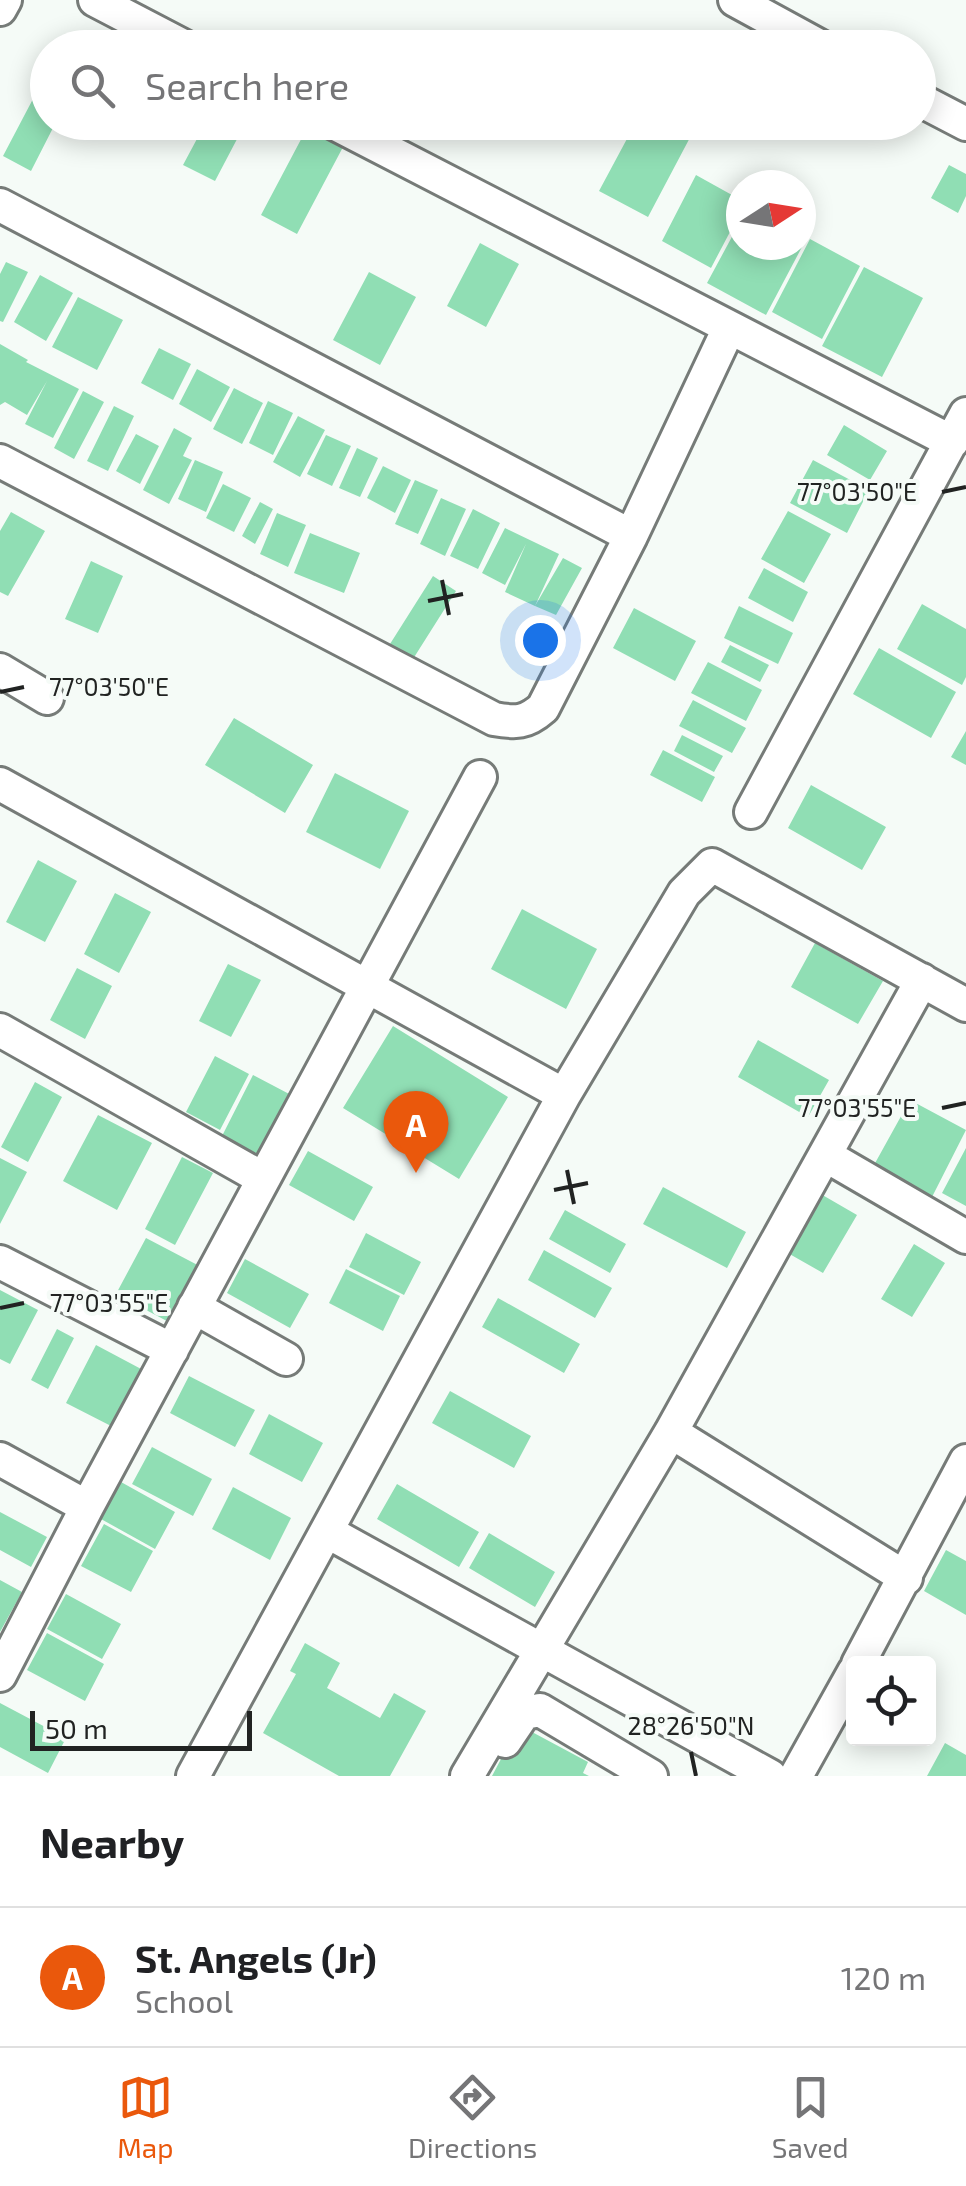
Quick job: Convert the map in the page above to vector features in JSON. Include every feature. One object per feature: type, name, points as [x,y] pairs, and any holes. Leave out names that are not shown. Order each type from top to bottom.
[{"type":"street","points":[[0,10],[5,0]]},
{"type":"street","points":[[96,0],[153,30]]},
{"type":"street","points":[[735,0],[790,30]]},
{"type":"street","points":[[936,108],[966,124]]},
{"type":"street","points":[[367,140],[729,328],[959,428],[752,812]]},
{"type":"street","points":[[0,205],[631,536]]},
{"type":"street","points":[[0,461],[494,720],[515,723],[530,720],[543,708],[631,536],[729,328]]},
{"type":"street","points":[[0,670],[46,698]]},
{"type":"street","points":[[0,1675],[262,1178],[480,778]]},
{"type":"street","points":[[0,784],[564,1095]]},
{"type":"street","points":[[193,1776],[564,1095],[684,894],[712,865],[966,1005]]},
{"type":"street","points":[[468,1776],[671,1432],[922,980]]},
{"type":"street","points":[[0,1030],[262,1178]]},
{"type":"street","points":[[825,1155],[966,1237]]},
{"type":"street","points":[[0,1262],[172,1350]]},
{"type":"street","points":[[194,1307],[286,1358]]},
{"type":"street","points":[[671,1432],[906,1578]]},
{"type":"street","points":[[0,1460],[86,1507]]},
{"type":"street","points":[[862,1656],[966,1461]]},
{"type":"street","points":[[328,1532],[755,1773]]},
{"type":"street","points":[[796,1776],[846,1686]]},
{"type":"street","points":[[486,1776],[517,1719],[531,1710],[540,1710],[651,1776]]},
{"type":"building","points":[[30,105],[30,140],[47,140],[31,171],[3,156]]},
{"type":"building","points":[[196,140],[237,140],[215,181],[183,165]]},
{"type":"building","points":[[301,140],[330,140],[343,147],[297,234],[261,215]]},
{"type":"building","points":[[626,140],[689,140],[648,217],[599,191]]},
{"type":"building","points":[[949,165],[966,174],[966,196],[958,213],[931,198]]},
{"type":"building","points":[[696,175],[726,192],[726,240],[711,268],[662,241]]},
{"type":"building","points":[[816,242],[860,266],[822,339],[772,312],[799,260],[816,260]]},
{"type":"building","points":[[480,243],[519,264],[486,327],[447,306]]},
{"type":"building","points":[[726,248],[726,260],[795,260],[766,315],[707,283]]},
{"type":"building","points":[[6,262],[28,272],[3,322],[0,274]]},
{"type":"building","points":[[864,267],[923,298],[882,377],[822,346]]},
{"type":"building","points":[[369,272],[416,297],[380,365],[333,340]]},
{"type":"building","points":[[40,275],[73,293],[46,341],[14,322]]},
{"type":"building","points":[[78,297],[123,320],[97,370],[52,347]]},
{"type":"building","points":[[0,344],[79,389],[53,438],[25,424],[47,381],[27,415],[5,402],[0,405]]},
{"type":"building","points":[[159,348],[191,364],[173,400],[141,383]]},
{"type":"building","points":[[197,369],[230,387],[211,422],[179,404]]},
{"type":"building","points":[[234,388],[263,403],[242,444],[213,429]]},
{"type":"building","points":[[83,391],[104,402],[74,459],[54,448]]},
{"type":"building","points":[[268,401],[293,413],[273,455],[249,443]]},
{"type":"building","points":[[114,406],[134,416],[108,471],[87,461]]},
{"type":"building","points":[[298,416],[325,430],[300,477],[273,462]]},
{"type":"building","points":[[844,425],[887,451],[870,480],[827,455]]},
{"type":"building","points":[[174,428],[192,438],[183,456],[192,460],[169,504],[143,490]]},
{"type":"building","points":[[136,434],[159,446],[140,484],[116,471]]},
{"type":"building","points":[[326,435],[351,446],[332,486],[307,474]]},
{"type":"building","points":[[357,448],[378,458],[360,497],[339,488]]},
{"type":"building","points":[[195,460],[223,472],[206,512],[178,499]]},
{"type":"building","points":[[813,460],[869,490],[847,533],[790,503]]},
{"type":"building","points":[[383,466],[411,480],[395,513],[367,498]]},
{"type":"building","points":[[415,480],[438,490],[418,534],[395,524]]},
{"type":"building","points":[[223,484],[251,498],[234,532],[206,518]]},
{"type":"building","points":[[441,498],[466,509],[445,556],[420,544]]},
{"type":"building","points":[[260,502],[273,509],[255,544],[242,536]]},
{"type":"building","points":[[473,509],[500,523],[478,569],[450,556]]},
{"type":"building","points":[[788,511],[831,534],[804,583],[761,559]]},
{"type":"building","points":[[11,512],[45,531],[8,596],[0,592],[0,531]]},
{"type":"building","points":[[277,513],[306,525],[288,567],[260,554]]},
{"type":"building","points":[[505,528],[559,554],[535,606],[505,592],[526,544],[505,585],[482,573]]},
{"type":"building","points":[[310,533],[360,553],[344,593],[294,573]]},
{"type":"building","points":[[563,558],[582,568],[556,615],[535,606]]},
{"type":"building","points":[[91,561],[123,576],[98,633],[65,619]]},
{"type":"building","points":[[764,568],[808,592],[793,622],[748,598]]},
{"type":"building","points":[[433,576],[456,591],[413,659],[390,644]]},
{"type":"building","points":[[922,604],[966,629],[966,677],[962,685],[897,649]]},
{"type":"building","points":[[739,606],[793,633],[778,664],[724,638]]},
{"type":"building","points":[[634,608],[696,641],[675,681],[613,648]]},
{"type":"building","points":[[730,645],[769,665],[760,682],[721,662]]},
{"type":"building","points":[[879,648],[956,692],[931,738],[853,694]]},
{"type":"building","points":[[708,662],[762,690],[746,721],[691,693]]},
{"type":"building","points":[[693,700],[746,728],[732,753],[679,726]]},
{"type":"building","points":[[234,718],[313,765],[285,813],[205,765]]},
{"type":"building","points":[[966,731],[966,765],[951,757]]},
{"type":"building","points":[[682,735],[723,756],[714,772],[674,751]]},
{"type":"building","points":[[663,750],[715,777],[702,802],[650,775]]},
{"type":"building","points":[[335,773],[409,811],[380,869],[306,832]]},
{"type":"building","points":[[811,785],[886,827],[862,870],[788,828]]},
{"type":"building","points":[[38,860],[77,881],[45,942],[6,922]]},
{"type":"building","points":[[115,893],[151,912],[119,973],[84,954]]},
{"type":"building","points":[[522,909],[597,949],[566,1009],[491,969]]},
{"type":"building","points":[[815,943],[883,981],[858,1024],[791,987]]},
{"type":"building","points":[[228,964],[261,980],[231,1037],[199,1021]]},
{"type":"building","points":[[77,968],[112,986],[85,1039],[50,1020]]},
{"type":"building","points":[[393,1026],[508,1097],[459,1179],[343,1108]]},
{"type":"building","points":[[758,1040],[829,1080],[808,1117],[738,1077]]},
{"type":"building","points":[[215,1056],[249,1074],[220,1130],[186,1112]]},
{"type":"building","points":[[253,1075],[293,1096],[260,1159],[221,1138]]},
{"type":"building","points":[[35,1082],[62,1097],[28,1162],[1,1147]]},
{"type":"building","points":[[910,1100],[966,1130],[932,1197],[874,1165]]},
{"type":"building","points":[[98,1115],[152,1143],[117,1210],[63,1181]]},
{"type":"building","points":[[966,1148],[966,1206],[942,1193]]},
{"type":"building","points":[[308,1151],[373,1187],[354,1221],[289,1185]]},
{"type":"building","points":[[182,1157],[213,1173],[175,1245],[145,1229]]},
{"type":"building","points":[[0,1158],[27,1172],[0,1224]]},
{"type":"building","points":[[663,1187],[746,1232],[727,1268],[643,1224]]},
{"type":"building","points":[[819,1193],[857,1215],[823,1273],[786,1252]]},
{"type":"building","points":[[565,1210],[626,1244],[610,1273],[549,1239]]},
{"type":"building","points":[[366,1233],[421,1262],[404,1295],[349,1267]]},
{"type":"building","points":[[146,1238],[209,1271],[180,1328],[116,1294]]},
{"type":"building","points":[[914,1244],[945,1263],[912,1317],[881,1299]]},
{"type":"building","points":[[544,1250],[612,1288],[595,1318],[528,1280]]},
{"type":"building","points":[[245,1259],[309,1294],[290,1328],[227,1293]]},
{"type":"building","points":[[346,1269],[400,1296],[383,1331],[329,1303]]},
{"type":"building","points":[[0,1290],[38,1310],[10,1364],[0,1359]]},
{"type":"building","points":[[498,1298],[580,1344],[564,1373],[482,1327]]},
{"type":"building","points":[[57,1329],[74,1338],[48,1389],[31,1380]]},
{"type":"building","points":[[96,1345],[143,1370],[113,1427],[66,1403]]},
{"type":"building","points":[[189,1376],[255,1410],[235,1447],[170,1413]]},
{"type":"building","points":[[450,1391],[531,1436],[514,1468],[432,1423]]},
{"type":"building","points":[[269,1414],[323,1443],[302,1482],[249,1454]]},
{"type":"building","points":[[152,1447],[212,1479],[193,1516],[132,1484]]},
{"type":"building","points":[[121,1482],[175,1512],[155,1549],[101,1519]]},
{"type":"building","points":[[397,1484],[479,1532],[459,1567],[377,1519]]},
{"type":"building","points":[[233,1487],[291,1518],[270,1560],[212,1529]]},
{"type":"building","points":[[0,1512],[47,1537],[31,1567],[0,1550]]},
{"type":"building","points":[[104,1524],[153,1551],[131,1592],[81,1566]]},
{"type":"building","points":[[489,1533],[555,1572],[535,1607],[469,1568]]},
{"type":"building","points":[[946,1550],[966,1561],[966,1615],[924,1591]]},
{"type":"building","points":[[0,1580],[22,1592],[0,1632]]},
{"type":"building","points":[[66,1594],[121,1624],[102,1659],[47,1629]]},
{"type":"building","points":[[47,1633],[104,1664],[85,1701],[27,1670]]},
{"type":"building","points":[[305,1643],[340,1663],[327,1688],[380,1718],[394,1693],[426,1711],[390,1776],[339,1776],[263,1733],[296,1674],[290,1671]]},
{"type":"building","points":[[0,1703],[66,1738],[48,1773],[0,1747]]},
{"type":"building","points":[[519,1725],[588,1762],[583,1773],[589,1776],[492,1776]]},
{"type":"building","points":[[945,1743],[966,1755],[966,1776],[927,1776]]},
{"type":"place","name":"St. Angels (Jr)","points":[[416,1173]]}]
